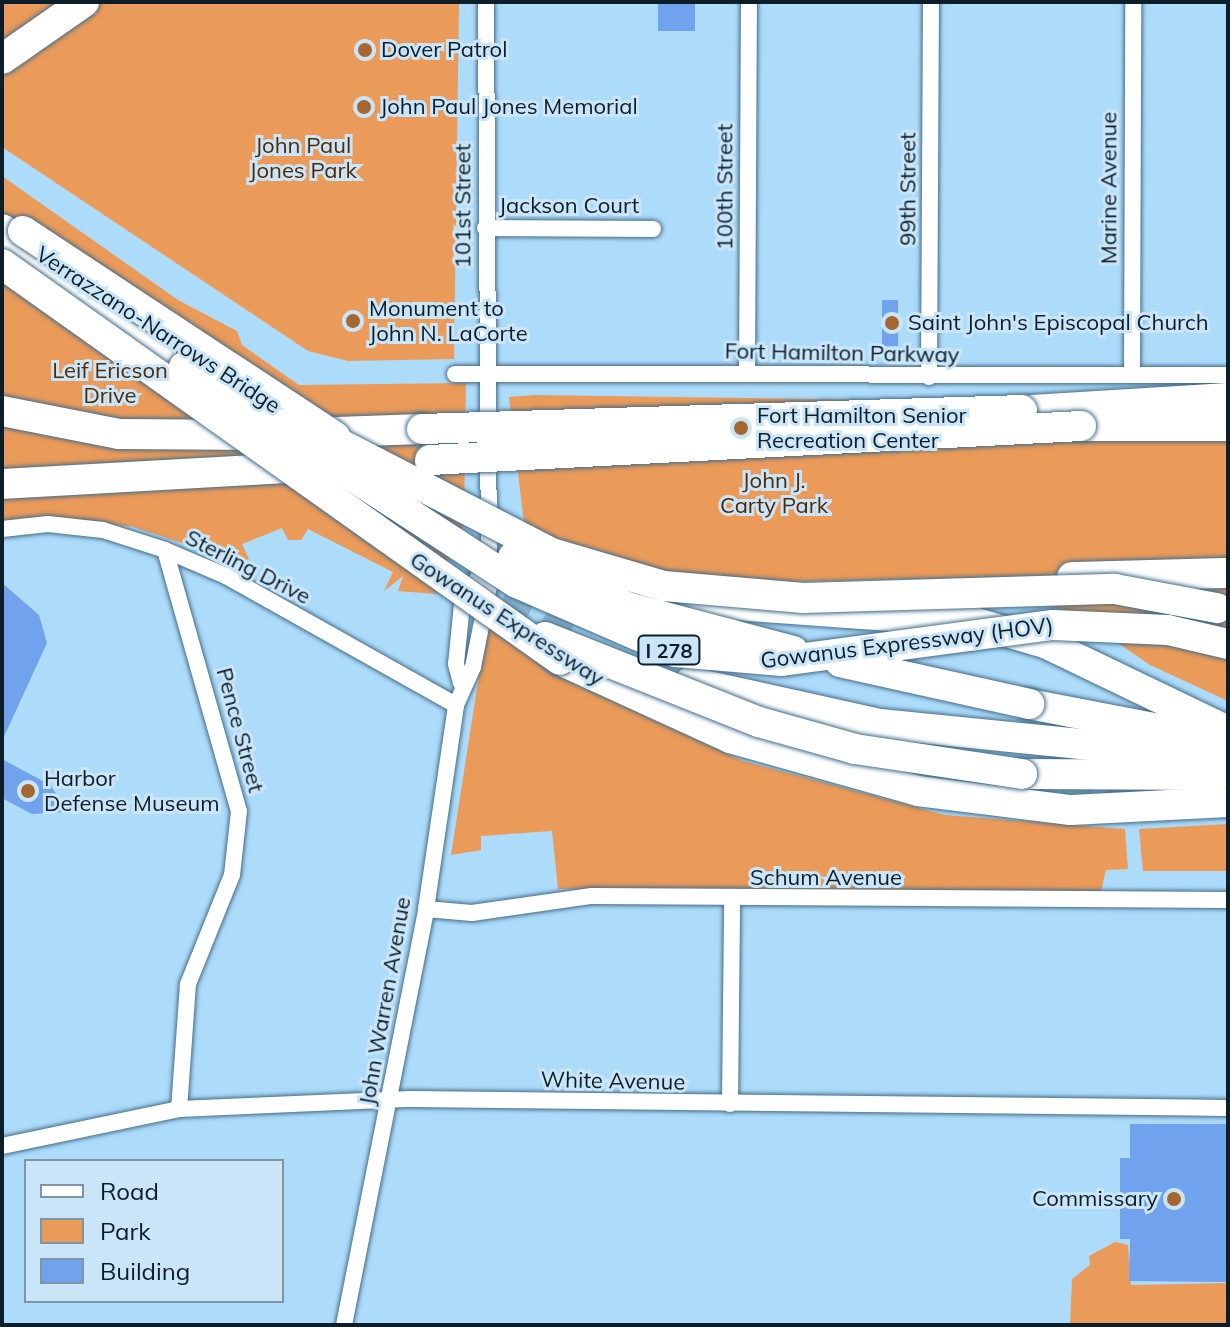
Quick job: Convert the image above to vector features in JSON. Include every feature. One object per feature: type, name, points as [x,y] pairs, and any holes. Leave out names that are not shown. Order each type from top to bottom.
[{"type":"highway","points":[[2,59],[84,2]]},
{"type":"highway","points":[[15,238],[184,367]]},
{"type":"highway","points":[[15,238],[496,551],[658,597],[776,613],[973,622],[1045,643],[1228,731]]},
{"type":"highway","name":"Verrazzano-Narrows Bridge","points":[[15,238],[315,431]]},
{"type":"highway","points":[[2,263],[184,367]]},
{"type":"highway","name":"Gowanus Expressway","points":[[2,263],[459,591],[615,690],[791,758],[988,803],[1168,810],[1228,802]]},
{"type":"highway","name":"Gowanus Expressway (HOV)","points":[[184,367],[517,583],[676,652],[782,661],[1053,625],[1168,630],[1228,644]]},
{"type":"highway","points":[[1032,410],[1228,398]]},
{"type":"highway","points":[[2,411],[93,431],[182,438],[1228,406]]},
{"type":"highway","points":[[2,484],[1228,418]]},
{"type":"highway","points":[[1081,426],[1228,426]]},
{"type":"highway","points":[[315,431],[551,553],[664,586],[803,598],[1100,589],[1223,609]]},
{"type":"highway","points":[[315,431],[371,479],[458,533],[627,607],[970,692],[1228,742]]},
{"type":"highway","points":[[496,551],[747,585],[907,587],[1138,572],[1219,572]]},
{"type":"highway","points":[[459,591],[613,668],[855,749],[941,766],[1077,778],[1228,774]]},
{"type":"highway","points":[[616,657],[733,695],[880,724],[1228,759]]},
{"type":"highway","points":[[1168,810],[1228,808]]},
{"type":"street","name":"101st Street","points":[[486,2],[486,411]]},
{"type":"street","name":"100th Street","points":[[747,373],[749,2]]},
{"type":"street","name":"99th Street","points":[[929,377],[931,2]]},
{"type":"street","name":"Marine Avenue","points":[[1132,374],[1133,2]]},
{"type":"street","name":"Jackson Court","points":[[485,228],[653,229]]},
{"type":"street","name":"Fort Hamilton Parkway","points":[[455,374],[1228,375]]},
{"type":"street","name":"John Warren Avenue","points":[[344,1325],[426,909],[456,705],[461,683],[473,667],[496,551],[486,411]]},
{"type":"street","name":"Sterling Drive","points":[[2,529],[48,524],[103,530],[165,550],[226,576],[456,705]]},
{"type":"street","name":"Pence Street","points":[[165,550],[239,811],[232,875],[188,984],[179,1109]]},
{"type":"street","name":"Schum Avenue","points":[[426,909],[472,913],[592,896],[732,900],[1228,900]]},
{"type":"street","points":[[730,1104],[732,900]]},
{"type":"street","name":"White Avenue","points":[[2,1146],[179,1109],[389,1103],[1228,1108]]},
{"type":"green space","points":[[2,2],[63,2],[2,44]]},
{"type":"green space","name":"John Paul Jones Park","points":[[101,2],[459,2],[454,359],[348,361],[308,351],[2,147],[2,69]]},
{"type":"green space","name":"Leif Ericson Drive","points":[[2,176],[178,300],[237,331],[242,345],[299,385],[466,383],[464,523],[436,594],[398,591],[403,576],[384,591],[393,572],[308,529],[301,540],[288,540],[282,528],[242,544],[249,559],[240,562],[130,526],[2,520]]},
{"type":"green space","name":"John J. Carty Park","points":[[509,397],[1228,405],[1228,701],[1150,665],[1083,619],[979,578],[770,582],[530,574]]},
{"type":"green space","points":[[487,624],[650,718],[743,761],[945,815],[1125,829],[1128,869],[1106,870],[1101,891],[558,889],[552,831],[481,836],[481,850],[451,855]]},
{"type":"green space","points":[[1228,824],[1228,871],[1143,871],[1139,829]]},
{"type":"green space","points":[[1115,1242],[1128,1245],[1131,1285],[1228,1283],[1228,1324],[1070,1325],[1072,1279],[1090,1265],[1089,1256]]},
{"type":"building","points":[[658,2],[695,2],[695,31],[658,31]]},
{"type":"building","name":"Saint John's Episcopal Church","points":[[882,300],[898,300],[898,346],[882,346]]},
{"type":"building","points":[[2,583],[39,615],[47,643],[2,741]]},
{"type":"building","name":"Harbor Defense Museum","points":[[2,759],[50,785],[69,812],[32,814],[2,798]]},
{"type":"building","name":"Commissary","points":[[1130,1124],[1228,1124],[1228,1282],[1129,1281],[1130,1239],[1120,1239],[1120,1158],[1130,1158]]},
{"type":"tunnel","points":[[463,578],[580,640]]},
{"type":"tunnel","points":[[1017,790],[1129,794]]},
{"type":"place","name":"Dover Patrol","points":[[365,50]]},
{"type":"place","name":"John Paul Jones Memorial","points":[[364,107]]},
{"type":"place","name":"Monument to John N. LaCorte","points":[[353,321]]},
{"type":"place","name":"Saint John's Episcopal Church","points":[[892,323]]},
{"type":"place","name":"Fort Hamilton Senior Recreation Center","points":[[741,428]]},
{"type":"place","name":"Harbor Defense Museum","points":[[28,791]]},
{"type":"place","name":"Commissary","points":[[1174,1199]]}]
